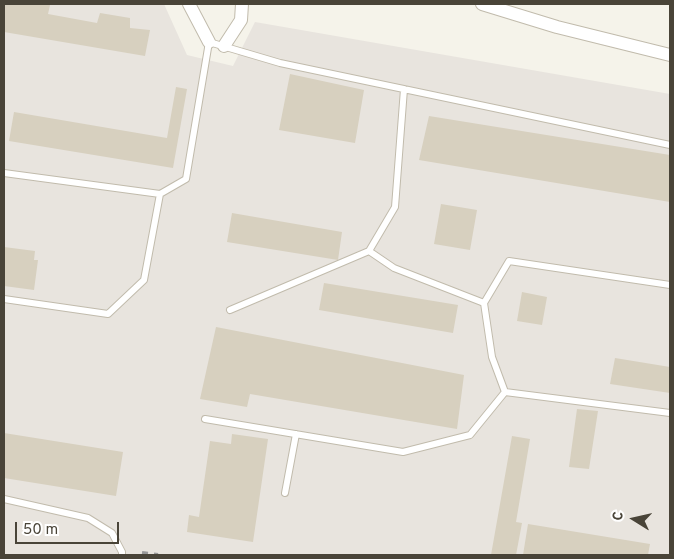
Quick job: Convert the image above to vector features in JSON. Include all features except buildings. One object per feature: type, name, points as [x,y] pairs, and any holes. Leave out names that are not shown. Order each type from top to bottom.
[{"type":"street","points":[[189,4],[209,42]]},
{"type":"street","points":[[224,46],[241,20],[242,4]]},
{"type":"street","points":[[482,4],[557,27],[670,55]]},
{"type":"lane","points":[[4,173],[160,194],[186,179],[209,42],[280,63],[670,145]]},
{"type":"lane","points":[[230,310],[369,252],[395,206],[404,89]]},
{"type":"lane","points":[[4,299],[108,314],[144,280],[160,194]]},
{"type":"lane","points":[[369,252],[394,268],[484,303]]},
{"type":"lane","points":[[505,392],[492,357],[484,303],[509,261],[670,285]]},
{"type":"lane","points":[[505,392],[670,413]]},
{"type":"lane","points":[[206,419],[403,452],[470,435],[505,392]]},
{"type":"lane","points":[[285,493],[296,434]]},
{"type":"lane","points":[[4,499],[88,518],[112,533],[122,555]]},
{"type":"shaded area","points":[[4,4],[164,4],[187,55],[233,66],[255,22],[670,94],[670,555],[4,555]]},
{"type":"railway","points":[[142,553],[158,555]]}]
